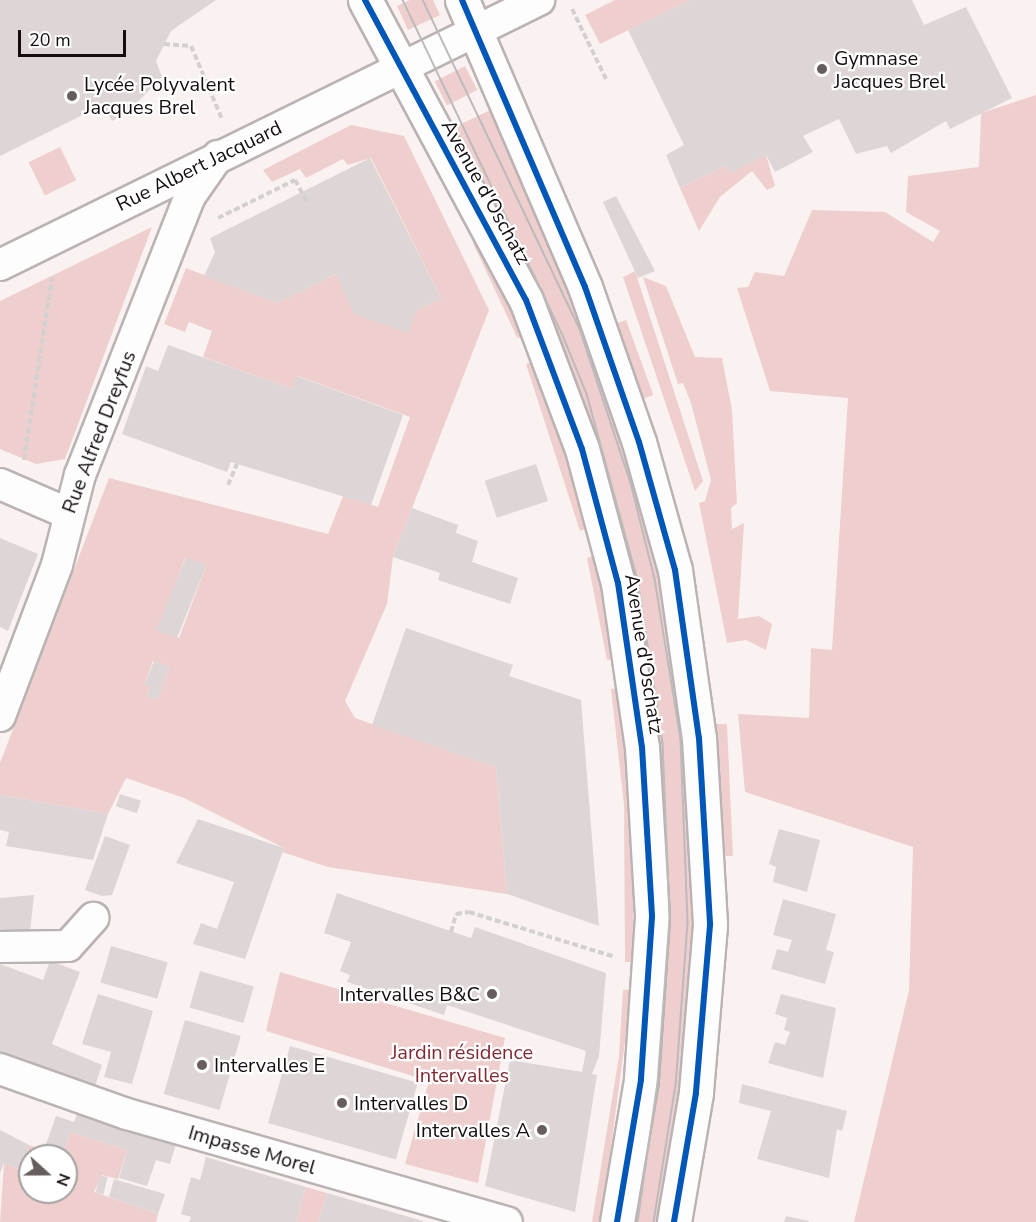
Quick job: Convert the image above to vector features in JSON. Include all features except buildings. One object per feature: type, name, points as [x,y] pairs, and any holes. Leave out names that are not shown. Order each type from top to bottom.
[{"type":"street","name":"Avenue d'Oschatz","points":[[365,0],[400,71],[526,300],[582,449],[618,583],[642,747],[652,917],[641,1080],[617,1222]]},
{"type":"street","points":[[462,0],[477,30],[585,287],[639,442],[675,570],[699,738],[710,925],[696,1093],[674,1222]]},
{"type":"street","name":"Rue Albert Jacquard","points":[[0,265],[218,156],[400,71],[539,0]]},
{"type":"street","name":"Rue Alfred Dreyfus","points":[[0,716],[57,565],[67,513],[188,201],[218,156]]},
{"type":"street","points":[[6,486],[67,513]]},
{"type":"street","points":[[0,947],[68,946],[93,918]]},
{"type":"street","name":"Impasse Morel","points":[[0,1069],[127,1114],[507,1222]]},
{"type":"path","points":[[577,18],[607,81]]},
{"type":"path","points":[[164,44],[191,46],[222,119]]},
{"type":"path","points":[[188,201],[216,219],[295,180],[307,202]]},
{"type":"path","points":[[6,486],[23,463],[48,333],[54,238]]},
{"type":"path","points":[[228,485],[237,464]]},
{"type":"path","points":[[451,932],[456,914],[469,912],[619,958]]},
{"type":"path","points":[[619,969],[620,947]]},
{"type":"green space","points":[[410,0],[433,0],[440,15],[408,30],[397,6]]},
{"type":"green space","points":[[615,0],[690,0],[600,44],[585,15]]},
{"type":"green space","points":[[465,66],[477,90],[447,105],[435,81]]},
{"type":"green space","points":[[1036,95],[1036,1222],[854,1222],[909,990],[913,847],[745,792],[738,714],[809,718],[811,648],[832,650],[848,398],[770,391],[737,288],[748,287],[755,272],[784,276],[812,210],[885,212],[933,242],[940,231],[906,212],[908,176],[979,167],[981,113]]},
{"type":"green space","points":[[497,107],[622,419],[678,643],[697,967],[665,1222],[628,1222],[642,650],[448,130]]},
{"type":"green space","points":[[351,125],[404,136],[489,310],[393,557],[387,604],[345,701],[355,718],[496,767],[507,894],[328,867],[282,852],[284,848],[184,798],[126,778],[108,814],[0,795],[0,763],[109,478],[328,534],[343,496],[378,507],[410,417],[298,376],[293,389],[203,357],[212,331],[189,322],[185,332],[164,324],[186,268],[277,303],[336,274],[416,311],[441,298],[371,158],[348,165],[343,159],[306,178],[300,169],[272,182],[263,170]],"holes":[[[185,558],[206,566],[179,638],[159,630]],[[153,661],[169,667],[157,700],[147,695],[150,687],[144,685]]]},
{"type":"green space","points":[[60,147],[76,180],[45,196],[29,162]]},
{"type":"green space","points":[[766,155],[775,186],[767,190],[752,171],[720,197],[699,231],[680,188],[726,166],[730,172]]},
{"type":"green space","points":[[152,227],[65,459],[36,464],[0,449],[0,301]]},
{"type":"green space","points":[[480,239],[525,335],[518,338],[473,242]]},
{"type":"green space","points":[[635,271],[703,481],[695,491],[623,277]]},
{"type":"green space","points":[[643,277],[666,286],[695,357],[722,358],[732,410],[737,503],[731,508],[732,529],[744,523],[738,619],[759,616],[772,624],[766,650],[746,640],[727,643],[699,503],[705,501],[711,480],[691,403],[683,383],[678,384]]},
{"type":"green space","points":[[626,320],[653,395],[643,399],[616,324]]},
{"type":"green space","points":[[533,361],[572,471],[588,528],[580,531],[526,364]]},
{"type":"green space","points":[[595,555],[609,615],[615,659],[607,660],[587,558]]},
{"type":"green space","points":[[620,688],[631,777],[634,962],[625,962],[624,805],[611,689]]},
{"type":"green space","points":[[716,724],[727,724],[733,856],[724,856]]},
{"type":"green space","name":"Jardin résidence Intervalles","points":[[280,972],[505,1038],[478,1183],[405,1164],[429,1081],[266,1031]]},
{"type":"green space","points":[[632,989],[601,1222],[592,1222],[619,1056],[623,990]]},
{"type":"green space","points":[[70,1132],[127,1150],[118,1179],[102,1175],[94,1192],[158,1214],[156,1222],[0,1222],[4,1163],[18,1169],[18,1204],[78,1204],[78,1144],[66,1144]]},
{"type":"green space","points":[[306,1187],[327,1193],[318,1222],[296,1222]]},
{"type":"tram line","points":[[403,0],[564,338],[587,394],[638,580],[663,743],[670,920],[658,1083],[638,1222]]},
{"type":"tram line","points":[[423,0],[580,329],[631,483],[655,579],[681,740],[688,923],[676,1085],[654,1222]]},
{"type":"cycle path","points":[[365,0],[526,300],[582,449],[618,583],[642,747],[652,917],[641,1080],[617,1222]]},
{"type":"cycle path","points":[[462,0],[585,287],[639,442],[675,570],[699,738],[710,925],[696,1093],[674,1222]]},
{"type":"place","name":"Gymnase Jacques Brel","points":[[822,69]]},
{"type":"place","name":"Lycée Polyvalent Jacques Brel","points":[[72,96]]},
{"type":"place","name":"Intervalles B&C","points":[[492,994]]},
{"type":"place","name":"Intervalles E","points":[[202,1065]]},
{"type":"place","name":"Intervalles D","points":[[342,1103]]},
{"type":"place","name":"Intervalles A","points":[[542,1130]]}]
